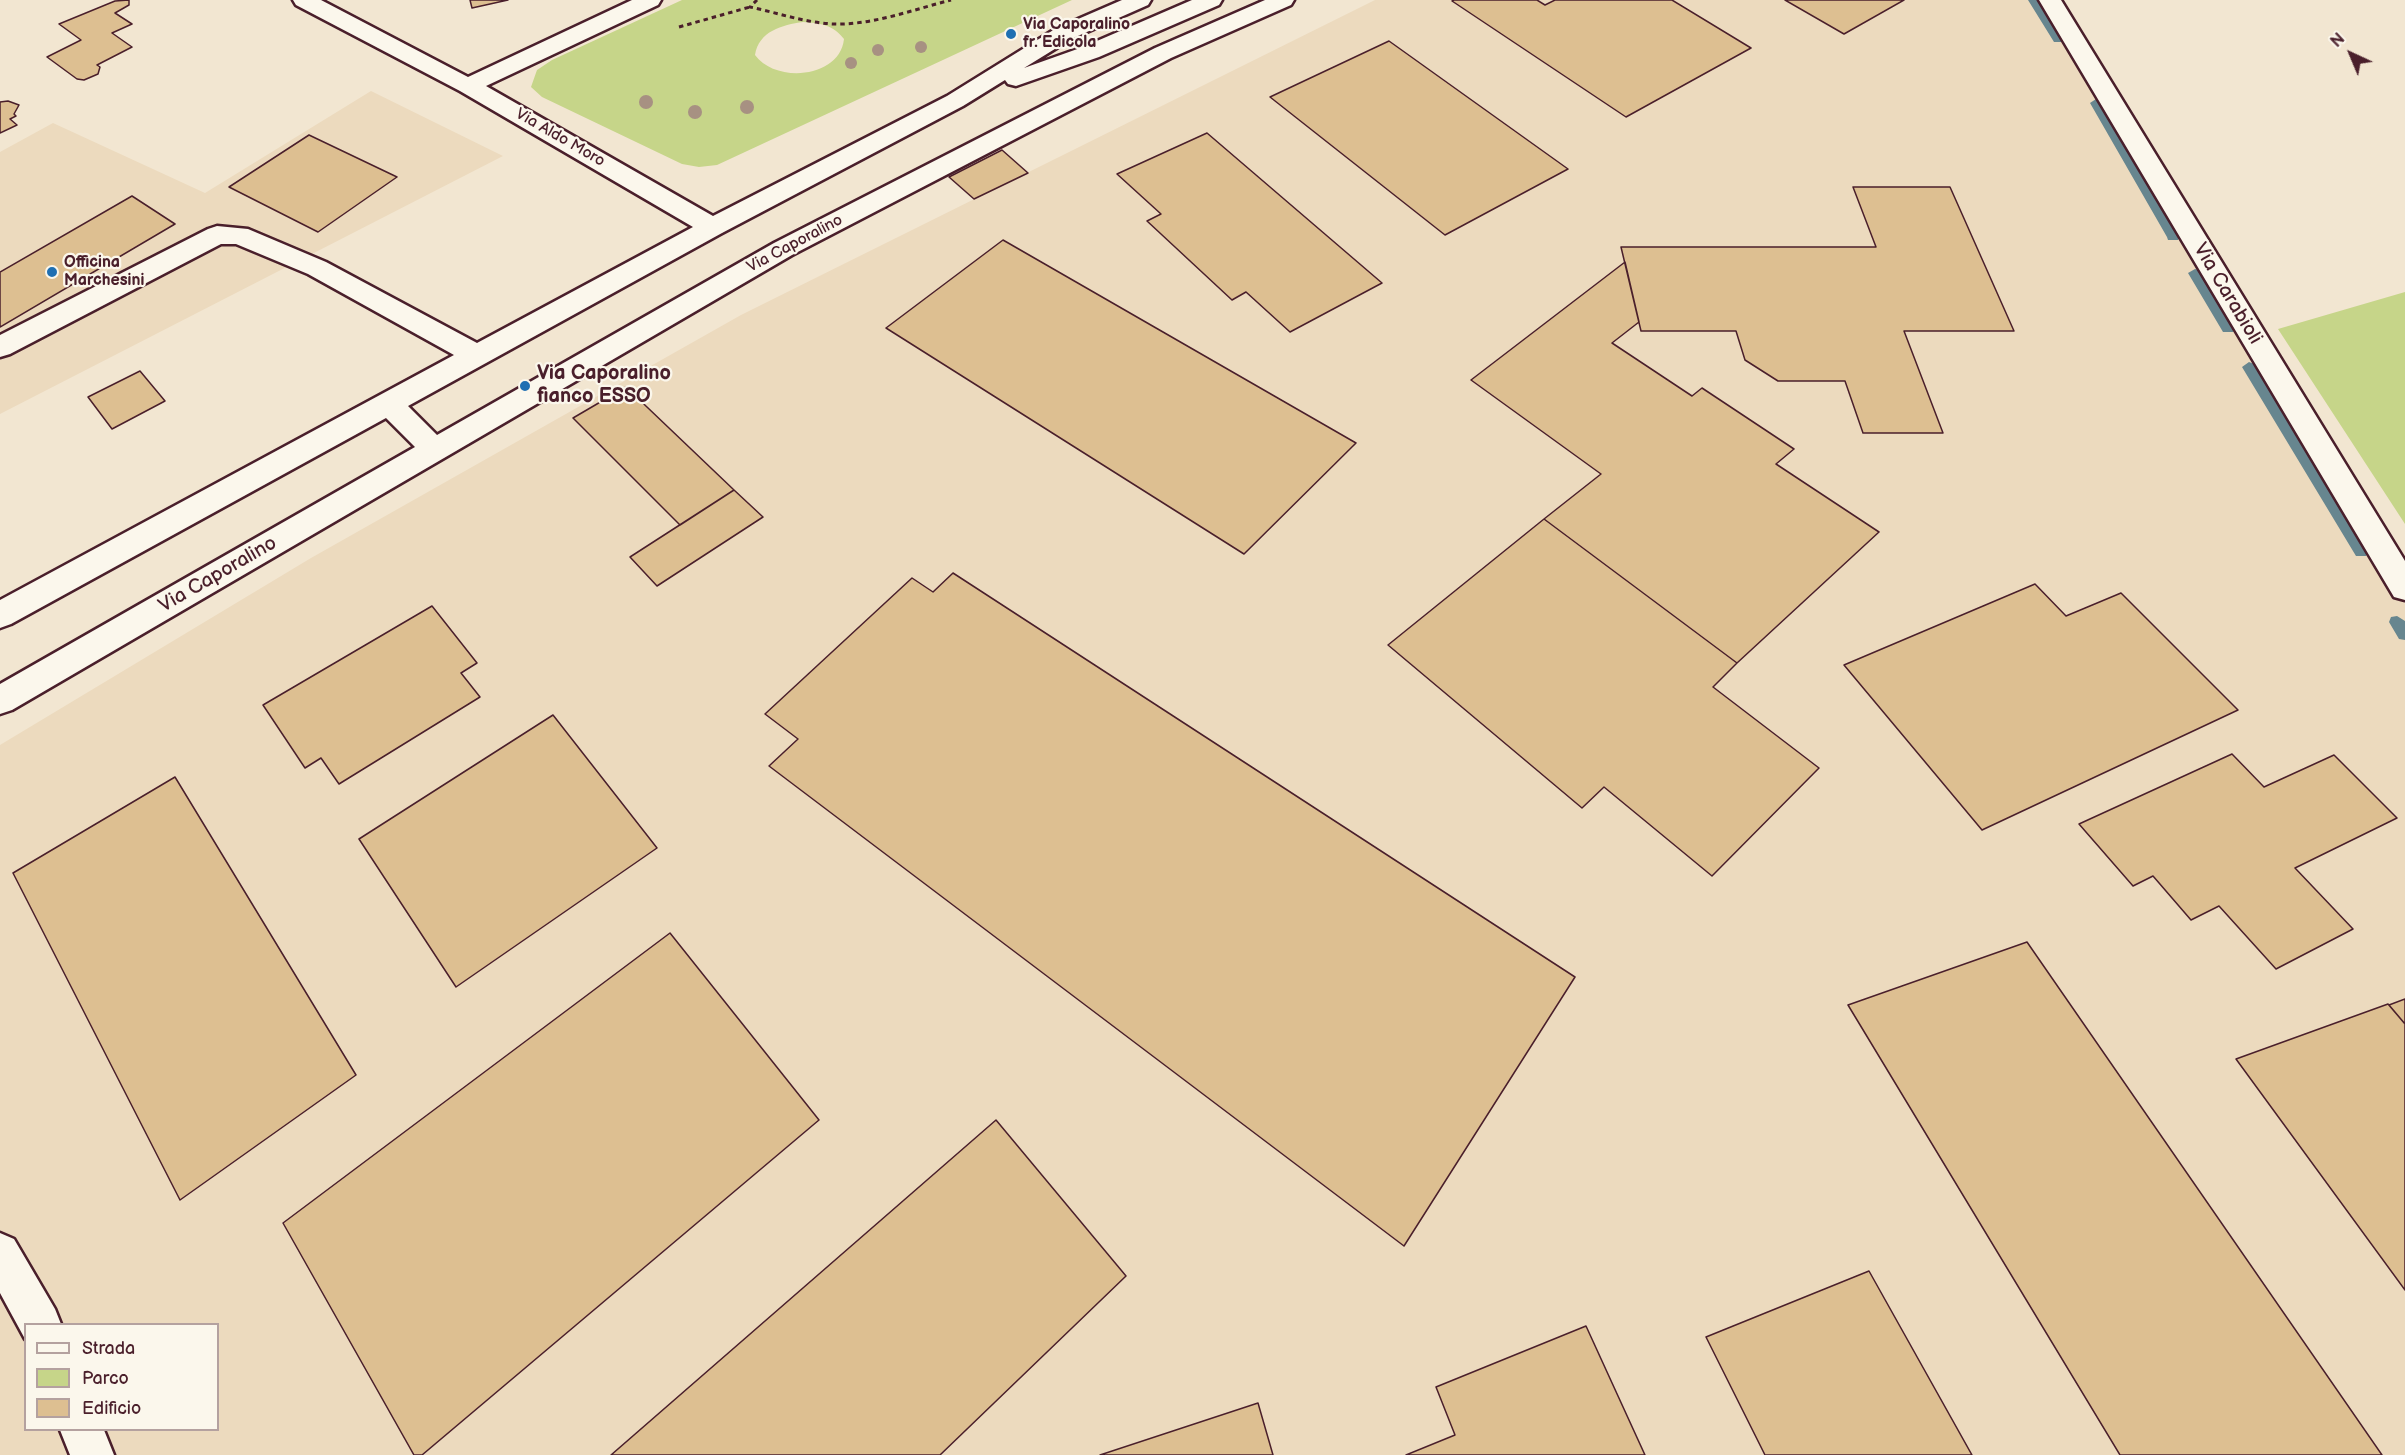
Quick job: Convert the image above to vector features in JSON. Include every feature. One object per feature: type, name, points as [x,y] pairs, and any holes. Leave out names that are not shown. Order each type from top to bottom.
[{"type":"street","name":"Via Aldo Moro","points":[[304,0],[468,86],[713,227]]},
{"type":"street","points":[[468,86],[650,0]]},
{"type":"street","points":[[0,615],[677,246],[955,101],[1063,33],[1140,0]]},
{"type":"street","points":[[955,101],[1091,52],[1211,0]]},
{"type":"street","name":"Via Caporalino","points":[[0,700],[783,249],[1163,53],[1283,0]]},
{"type":"street","name":"Via Carabioli","points":[[2050,0],[2405,588]]},
{"type":"street","points":[[1136,33],[1163,53]]},
{"type":"street","points":[[651,190],[677,246]]},
{"type":"street","points":[[0,348],[217,235],[239,235],[317,268],[476,355]]},
{"type":"street","points":[[388,403],[435,450]]},
{"type":"street","points":[[0,1253],[39,1323]]},
{"type":"street","points":[[82,1431],[92,1455]]},
{"type":"path","points":[[757,0],[750,7],[822,23],[842,24],[876,19],[951,0]]},
{"type":"shaded area","points":[[1375,0],[2046,0],[2323,457],[2405,604],[2405,1455],[0,1455],[0,745],[311,558],[741,315]]},
{"type":"shaded area","points":[[371,91],[503,156],[0,414],[0,152],[53,123],[205,193]]},
{"type":"green space","points":[[682,0],[1072,0],[717,165],[699,167],[682,164],[542,97],[531,87],[537,70],[552,60]],"holes":[[[803,22],[821,24],[831,28],[844,39],[840,52],[831,62],[820,69],[791,73],[777,70],[765,64],[755,55],[757,47],[766,35],[780,27]]]},
{"type":"green space","points":[[2405,292],[2405,524],[2278,329]]},
{"type":"building","points":[[129,0],[129,5],[115,13],[132,24],[112,33],[132,47],[97,65],[100,67],[98,74],[84,80],[77,79],[47,57],[81,40],[59,24],[115,1]]},
{"type":"building","points":[[470,0],[508,0],[472,8]]},
{"type":"building","points":[[1537,0],[1545,5],[1555,0],[1672,0],[1751,48],[1626,117],[1452,1]]},
{"type":"building","points":[[1785,0],[1904,0],[1844,34]]},
{"type":"building","points":[[1389,41],[1568,169],[1445,235],[1270,97]]},
{"type":"building","points":[[8,101],[19,105],[14,114],[16,116],[10,119],[17,125],[0,133],[0,102]]},
{"type":"building","points":[[1207,133],[1382,283],[1290,332],[1246,292],[1232,300],[1147,221],[1161,214],[1117,174]]},
{"type":"building","points":[[309,135],[397,177],[318,232],[229,187]]},
{"type":"building","points":[[1002,150],[1028,173],[974,199],[949,177]]},
{"type":"building","points":[[1853,187],[1950,187],[2014,331],[1904,331],[1943,433],[1863,433],[1845,381],[1778,381],[1745,360],[1736,331],[1641,331],[1621,247],[1876,247]]},
{"type":"building","points":[[132,196],[175,224],[0,327],[0,272]]},
{"type":"building","points":[[1003,240],[1356,443],[1244,554],[886,328]]},
{"type":"building","points":[[1625,262],[1639,322],[1612,343],[1692,396],[1702,388],[1794,449],[1776,464],[1879,532],[1737,663],[1544,519],[1601,474],[1471,380]]},
{"type":"building","points":[[140,371],[165,401],[112,429],[88,397]]},
{"type":"building","points":[[626,387],[734,490],[680,525],[573,418]]},
{"type":"building","points":[[734,490],[763,517],[657,586],[630,557]]},
{"type":"building","points":[[1544,519],[1737,663],[1713,687],[1819,768],[1712,876],[1604,787],[1582,808],[1388,645]]},
{"type":"building","points":[[953,573],[1575,977],[1404,1246],[769,766],[798,739],[765,714],[912,578],[933,592]]},
{"type":"building","points":[[2035,584],[2066,616],[2121,593],[2238,710],[1982,830],[1844,665]]},
{"type":"building","points":[[432,606],[477,663],[461,673],[480,697],[339,784],[321,758],[305,768],[263,705]]},
{"type":"building","points":[[553,715],[657,848],[456,987],[359,839]]},
{"type":"building","points":[[2232,754],[2264,787],[2334,755],[2397,818],[2295,868],[2353,929],[2276,969],[2219,906],[2191,920],[2153,876],[2133,886],[2079,824]]},
{"type":"building","points":[[175,777],[356,1075],[180,1200],[13,873]]},
{"type":"building","points":[[670,933],[819,1120],[422,1455],[414,1455],[283,1223]]},
{"type":"building","points":[[2027,942],[2382,1455],[2120,1455],[1848,1005]]},
{"type":"building","points":[[2405,999],[2405,1024],[2389,1005]]},
{"type":"building","points":[[2388,1004],[2405,1024],[2405,1290],[2236,1059]]},
{"type":"building","points":[[996,1120],[1126,1276],[940,1455],[611,1455]]},
{"type":"building","points":[[1869,1271],[1972,1455],[1765,1455],[1706,1337]]},
{"type":"building","points":[[1586,1326],[1645,1455],[1406,1455],[1455,1435],[1436,1387]]},
{"type":"building","points":[[1258,1403],[1273,1455],[1100,1455]]},
{"type":"waterway","points":[[2034,0],[2058,40]]},
{"type":"waterway","points":[[2096,103],[2173,237]]},
{"type":"waterway","points":[[2195,273],[2228,329]]},
{"type":"waterway","points":[[2249,367],[2361,552]]},
{"type":"waterway","points":[[2397,622],[2405,634]]},
{"type":"place","name":"Via Caporalino fr. Edicola","points":[[1011,34]]},
{"type":"place","name":"Officina Marchesini","points":[[52,272]]},
{"type":"place","name":"Via Caporalino fianco ESSO","points":[[525,386]]}]
